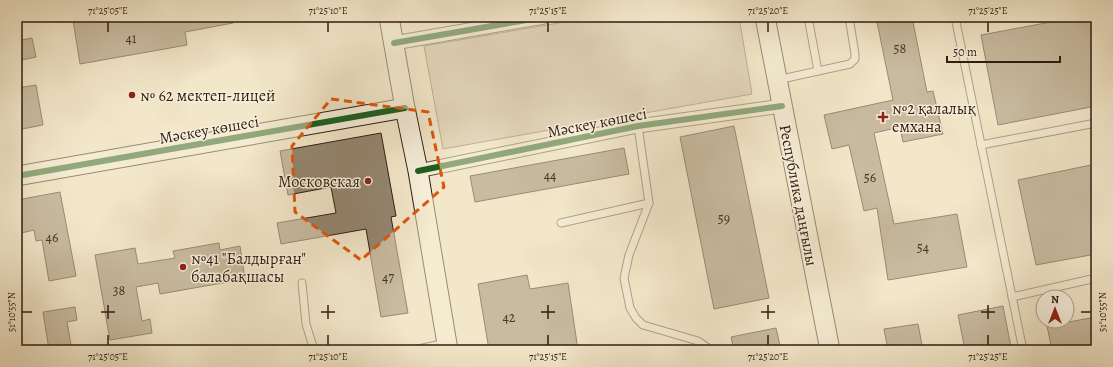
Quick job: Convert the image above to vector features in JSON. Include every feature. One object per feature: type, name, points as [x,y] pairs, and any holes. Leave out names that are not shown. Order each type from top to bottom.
[{"type":"street","points":[[389,17],[418,171],[448,346]]},
{"type":"street","points":[[394,44],[544,17]]},
{"type":"street","name":"Республика даңғылы","points":[[765,17],[830,350]]},
{"type":"street","name":"Мәскеу көшесі","points":[[418,171],[638,126],[782,106]]},
{"type":"street","name":"Мәскеу көшесі","points":[[17,176],[405,108]]},
{"type":"lane","points":[[808,17],[818,71]]},
{"type":"lane","points":[[777,80],[850,64],[855,59],[855,54],[849,17]]},
{"type":"lane","points":[[955,17],[1023,350]]},
{"type":"lane","points":[[981,145],[1096,123]]},
{"type":"lane","points":[[638,126],[649,203],[629,255],[624,278],[630,308],[636,318],[643,325],[698,341],[708,348],[708,350]]},
{"type":"lane","points":[[561,222],[649,203]]},
{"type":"lane","points":[[1012,297],[1096,278]]},
{"type":"lane","points":[[302,283],[306,324],[314,350]]},
{"type":"lane","points":[[413,350],[448,346]]},
{"type":"highlighted area","points":[[331,99],[428,112],[444,187],[361,260],[295,212],[292,146]]},
{"type":"shaded area","points":[[594,17],[739,17],[752,94],[443,149],[424,46]]},
{"type":"building","points":[[90,17],[232,17],[233,23],[185,32],[187,45],[80,64],[73,20]]},
{"type":"building","points":[[876,17],[912,17],[927,92],[933,91],[943,134],[903,142],[900,127],[874,133],[894,224],[957,214],[967,267],[888,280],[877,208],[864,211],[849,145],[832,149],[824,115],[893,100]]},
{"type":"building","points":[[1078,17],[1096,17],[1096,106],[998,125],[981,35]]},
{"type":"building","points":[[32,38],[36,57],[17,61],[17,41]]},
{"type":"building","points":[[36,85],[43,125],[17,130],[17,88]]},
{"type":"building","points":[[734,126],[769,298],[714,309],[680,137]]},
{"type":"building","points":[[381,133],[396,216],[391,217],[408,313],[381,317],[366,229],[281,244],[277,223],[336,213],[331,187],[288,195],[280,151]]},
{"type":"building","points":[[624,148],[629,174],[475,202],[470,176]]},
{"type":"building","points":[[1096,164],[1096,254],[1036,265],[1018,180]]},
{"type":"building","points":[[60,192],[76,276],[49,281],[42,240],[36,241],[34,230],[17,234],[17,200]]},
{"type":"building","points":[[219,243],[220,250],[240,246],[245,279],[160,294],[158,283],[136,287],[142,321],[150,319],[152,333],[110,340],[95,255],[135,248],[138,264],[175,258],[173,251]]},
{"type":"building","points":[[527,275],[530,289],[568,283],[578,350],[489,350],[478,284]]},
{"type":"building","points":[[1003,306],[1011,347],[998,350],[965,350],[958,315]]},
{"type":"building","points":[[75,307],[77,320],[67,322],[72,350],[49,350],[43,312]]},
{"type":"building","points":[[1096,317],[1096,350],[1052,350],[1048,329],[1075,329],[1075,321]]},
{"type":"building","points":[[918,324],[923,350],[888,350],[884,329]]},
{"type":"building","points":[[776,328],[781,350],[734,350],[731,337]]},
{"type":"cycle path","points":[[394,43],[544,17]]},
{"type":"cycle path","points":[[418,171],[638,126],[782,106]]},
{"type":"cycle path","points":[[17,176],[405,108]]},
{"type":"place","name":"№ 62 мектеп-лицей","points":[[132,95]]},
{"type":"place","name":"№2 қалалық емхана","points":[[883,117]]},
{"type":"place","name":"Московская","points":[[368,181]]},
{"type":"place","name":"№41 \"Балдырған\" балабақшасы","points":[[183,267]]}]
